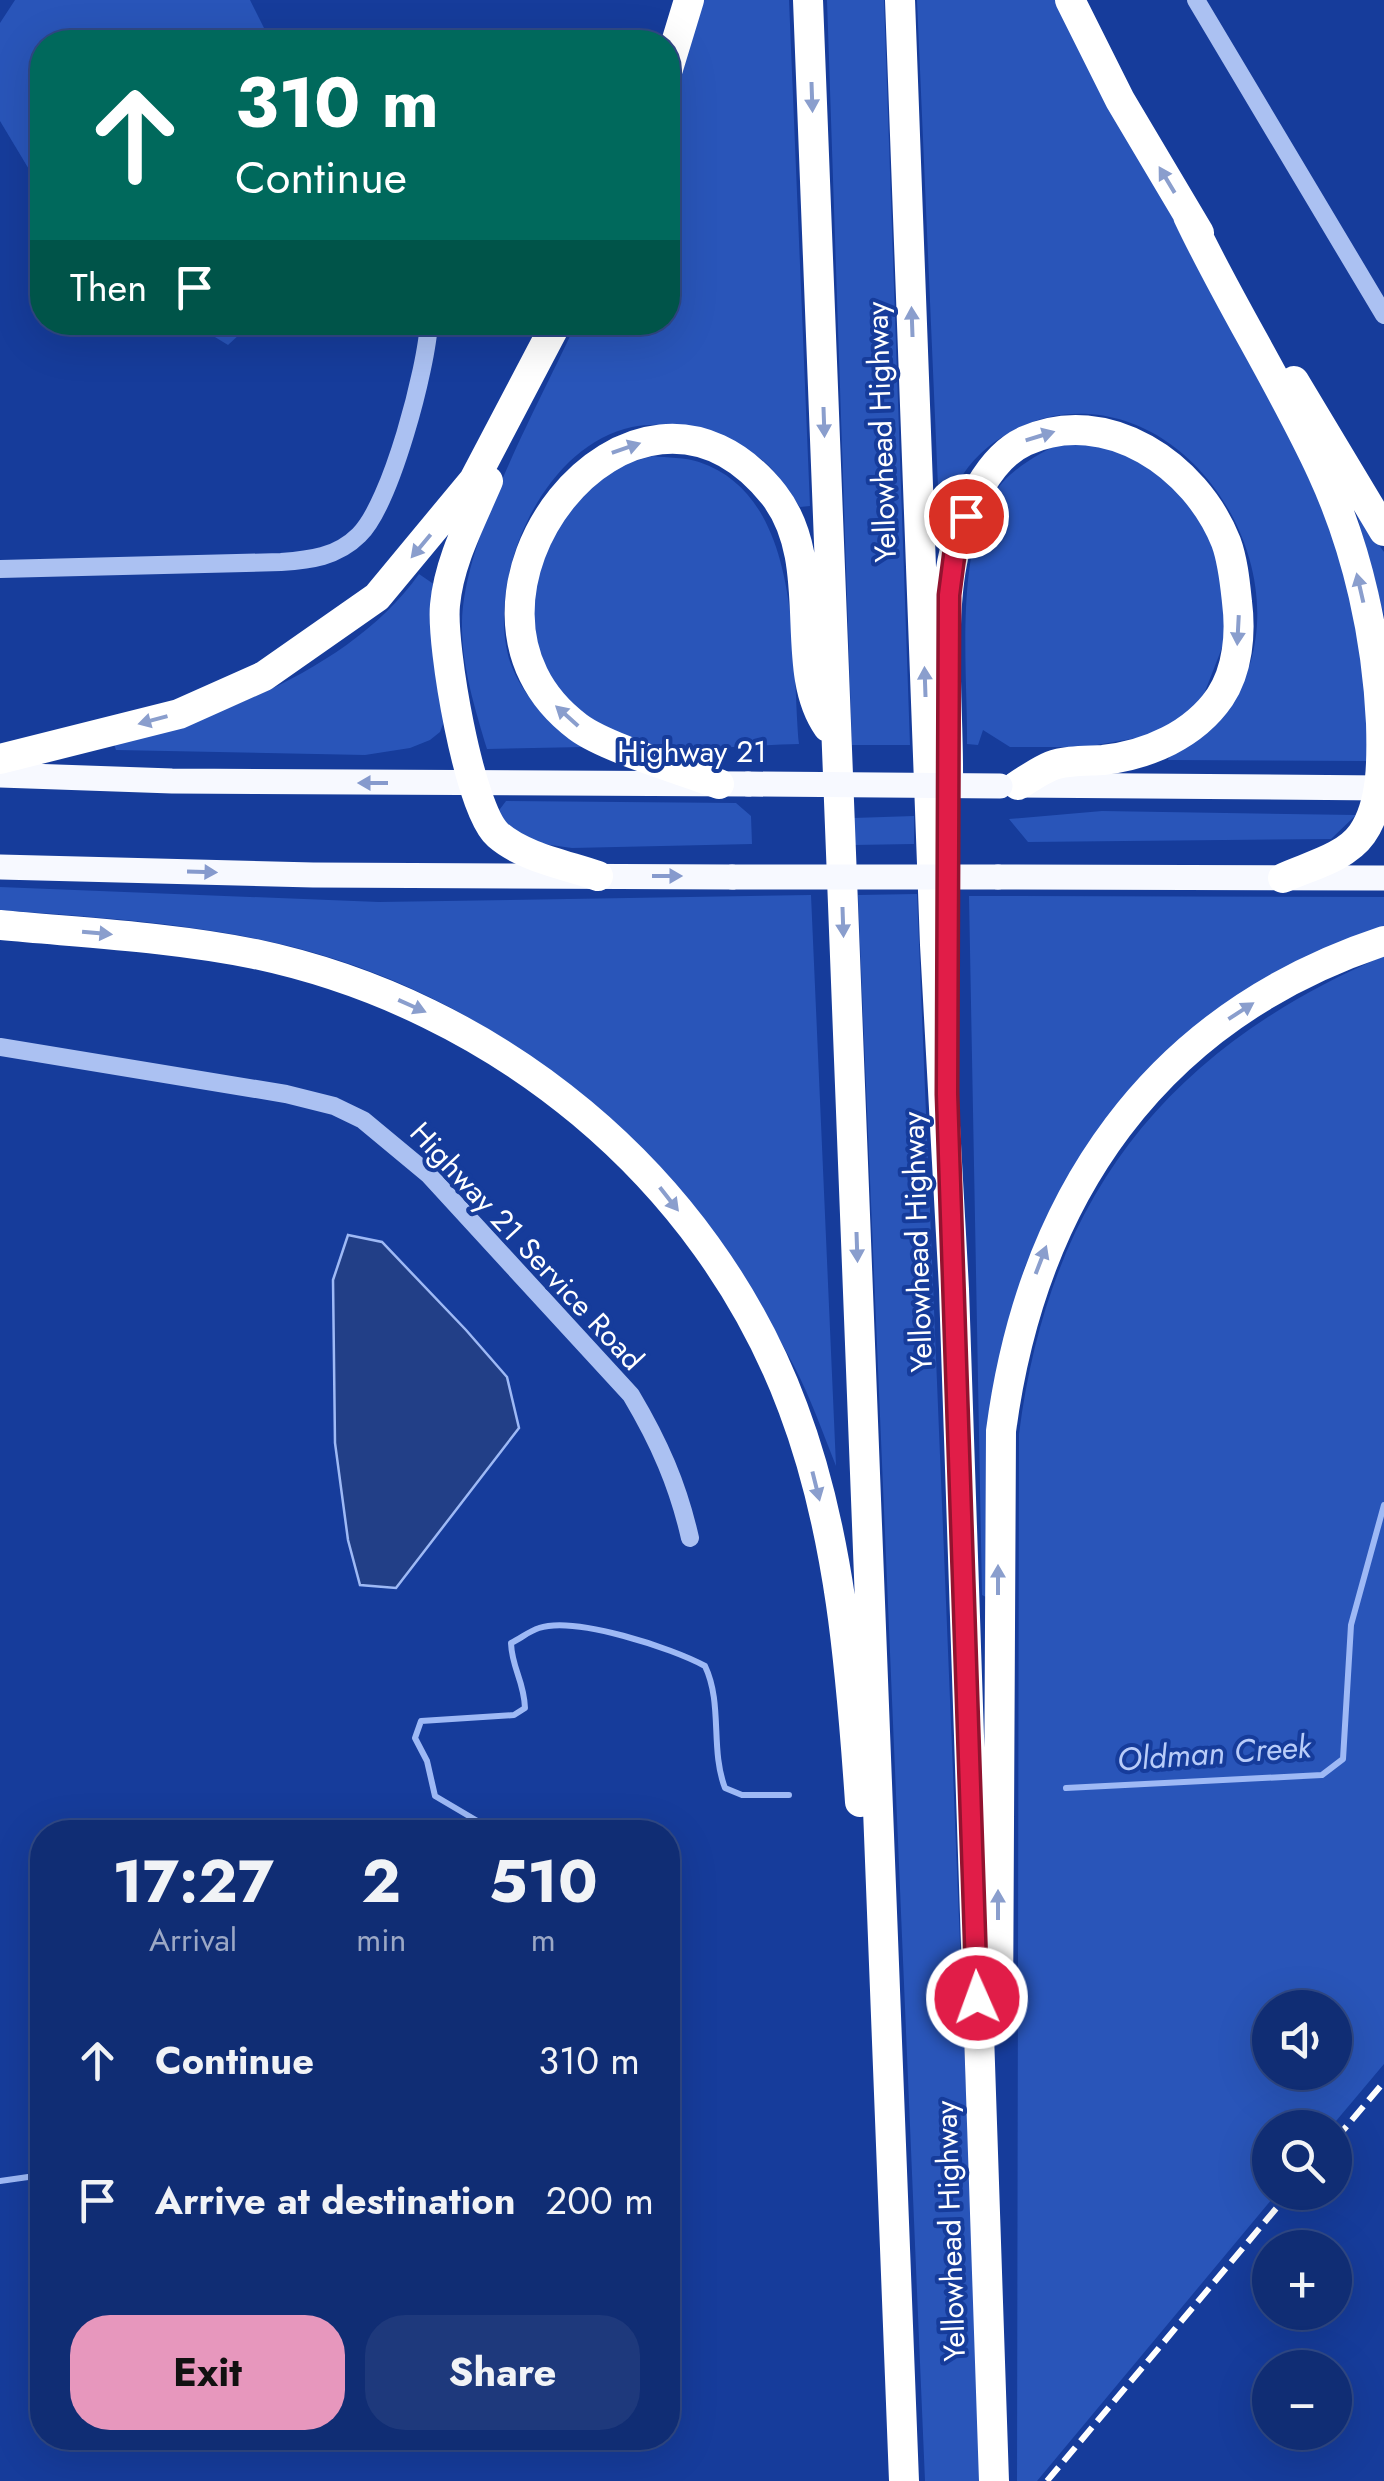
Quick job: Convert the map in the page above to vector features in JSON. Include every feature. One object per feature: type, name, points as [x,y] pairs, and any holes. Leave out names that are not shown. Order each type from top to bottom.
[{"type":"highway","points":[[680,31],[690,0]]},
{"type":"highway","name":"Yellowhead Highway","points":[[808,0],[904,2481]]},
{"type":"highway","name":"Yellowhead Highway","points":[[900,0],[935,945],[947,1094],[994,2481]]},
{"type":"highway","points":[[1070,0],[1322,471],[1356,570],[1376,664],[1381,788],[1363,834],[1350,848],[1284,878]]},
{"type":"highway","points":[[1188,216],[1384,531]]},
{"type":"highway","points":[[0,759],[179,714],[264,676],[378,598],[474,480],[551,335]]},
{"type":"highway","points":[[515,408],[460,545],[444,606],[470,783],[488,825],[507,842],[598,876]]},
{"type":"highway","points":[[947,1094],[949,595],[955,549],[982,484],[1001,459],[1023,442],[1054,432],[1095,431],[1149,449],[1200,497],[1226,543],[1232,566],[1239,617],[1235,656],[1219,698],[1183,733],[1152,749],[1117,758],[1053,765],[1009,785]]},
{"type":"highway","points":[[733,784],[580,729],[543,692],[525,652],[520,624],[522,590],[549,516],[583,473],[626,446],[673,440],[711,448],[744,466],[775,497],[796,540],[804,576],[814,708],[836,738]]},
{"type":"highway","points":[[0,925],[186,942],[257,954],[355,982],[506,1054],[577,1106],[660,1187],[753,1324],[794,1408],[808,1455],[834,1572],[850,1681],[869,1946],[887,1972]]},
{"type":"highway","points":[[989,2352],[998,2119],[998,1502],[1010,1360],[1024,1310],[1065,1207],[1109,1138],[1155,1083],[1228,1019],[1263,997],[1323,963],[1384,941]]},
{"type":"main road","name":"Highway 21","points":[[0,776],[1381,788]]},
{"type":"main road","points":[[0,867],[598,876],[1384,878]]},
{"type":"street","points":[[1196,0],[1384,314]]},
{"type":"street","points":[[0,569],[281,562],[314,560],[336,552],[361,534],[380,503],[416,394],[427,335]]},
{"type":"street","name":"Highway 21 Service Road","points":[[0,1047],[286,1094],[334,1106],[396,1144],[631,1395],[660,1442],[678,1486],[690,1538]]},
{"type":"shaded area","points":[[15,0],[250,0],[265,30],[30,30],[30,171],[0,121],[0,23]]},
{"type":"shaded area","points":[[702,0],[789,0],[810,506],[800,507],[772,470],[754,454],[724,438],[690,428],[632,427],[600,439],[572,459],[548,486],[529,517],[506,587],[504,622],[508,655],[519,682],[560,730],[584,747],[487,749],[470,686],[462,622],[476,550],[506,470],[570,335],[680,335],[680,67]]},
{"type":"shaded area","points":[[827,0],[884,0],[910,745],[852,745]]},
{"type":"shaded area","points":[[917,0],[1055,0],[1281,418],[1336,537],[1366,670],[1367,761],[1168,760],[1183,739],[1220,708],[1243,681],[1250,664],[1257,617],[1252,570],[1236,525],[1211,484],[1178,450],[1138,426],[1094,414],[1045,418],[1022,426],[979,455],[939,510]]},
{"type":"shaded area","points":[[212,335],[239,335],[228,345]]},
{"type":"shaded area","points":[[1066,440],[1118,445],[1190,500],[1223,559],[1225,640],[1204,694],[1187,714],[1148,736],[1085,747],[1010,747],[983,730],[978,745],[967,744],[966,607],[976,536],[986,507],[1002,483],[1024,464]]},
{"type":"shaded area","points":[[653,456],[699,462],[733,481],[758,508],[775,543],[785,583],[792,625],[799,744],[703,748],[630,740],[610,733],[575,709],[550,678],[537,643],[534,605],[540,567],[555,531],[578,498],[610,471]]},
{"type":"shaded area","points":[[1357,515],[1384,552],[1384,615]]},
{"type":"shaded area","points":[[419,574],[435,585],[446,716],[440,732],[430,740],[410,748],[365,755],[116,750],[114,744],[240,703],[322,661],[392,607]]},
{"type":"shaded area","points":[[506,801],[736,803],[751,816],[752,844],[572,848],[543,844],[503,826],[497,813]]},
{"type":"shaded area","points":[[1102,811],[1356,815],[1331,839],[1028,842],[1009,819]]},
{"type":"shaded area","points":[[914,816],[914,844],[853,845],[853,818]]},
{"type":"shaded area","points":[[0,887],[379,902],[811,895],[836,1466],[795,1368],[754,1296],[707,1228],[655,1166],[598,1110],[535,1060],[467,1017],[394,981],[315,953],[198,929],[0,910]]},
{"type":"shaded area","points":[[917,894],[982,2481],[925,2481],[858,895]]},
{"type":"shaded area","points":[[969,896],[1384,897],[1384,926],[1307,958],[1123,1102],[1085,1149],[1024,1269],[997,1371],[988,1598],[982,1595]]},
{"type":"shaded area","points":[[1384,956],[1384,2064],[1345,2110],[1252,2110],[1252,2210],[1263,2210],[1037,2481],[1017,2481],[1019,1434],[1034,1350],[1058,1273],[1090,1204],[1131,1141],[1181,1086],[1239,1037],[1307,994]]},
{"type":"shaded area","points":[[348,1235],[382,1242],[466,1330],[507,1377],[519,1428],[396,1588],[360,1585],[348,1540],[335,1443],[333,1280]]},
{"type":"waterway","name":"Oldman Creek","points":[[1066,1788],[1322,1775],[1343,1759],[1351,1625],[1384,1505]]},
{"type":"waterway","name":"Oldman Creek","points":[[476,1820],[435,1796],[427,1761],[415,1738],[421,1721],[514,1715],[525,1708],[511,1643],[535,1629],[555,1625],[623,1636],[705,1666],[714,1696],[718,1758],[725,1788],[742,1795],[789,1795]]},
{"type":"waterway","name":"Oldman Creek","points":[[0,2181],[30,2177]]},
{"type":"railway","points":[[1352,2120],[1384,2082]]},
{"type":"railway","points":[[1047,2481],[1275,2210]]},
{"type":"route","points":[[966,516],[955,549],[949,595],[947,1094],[977,1998]]}]
